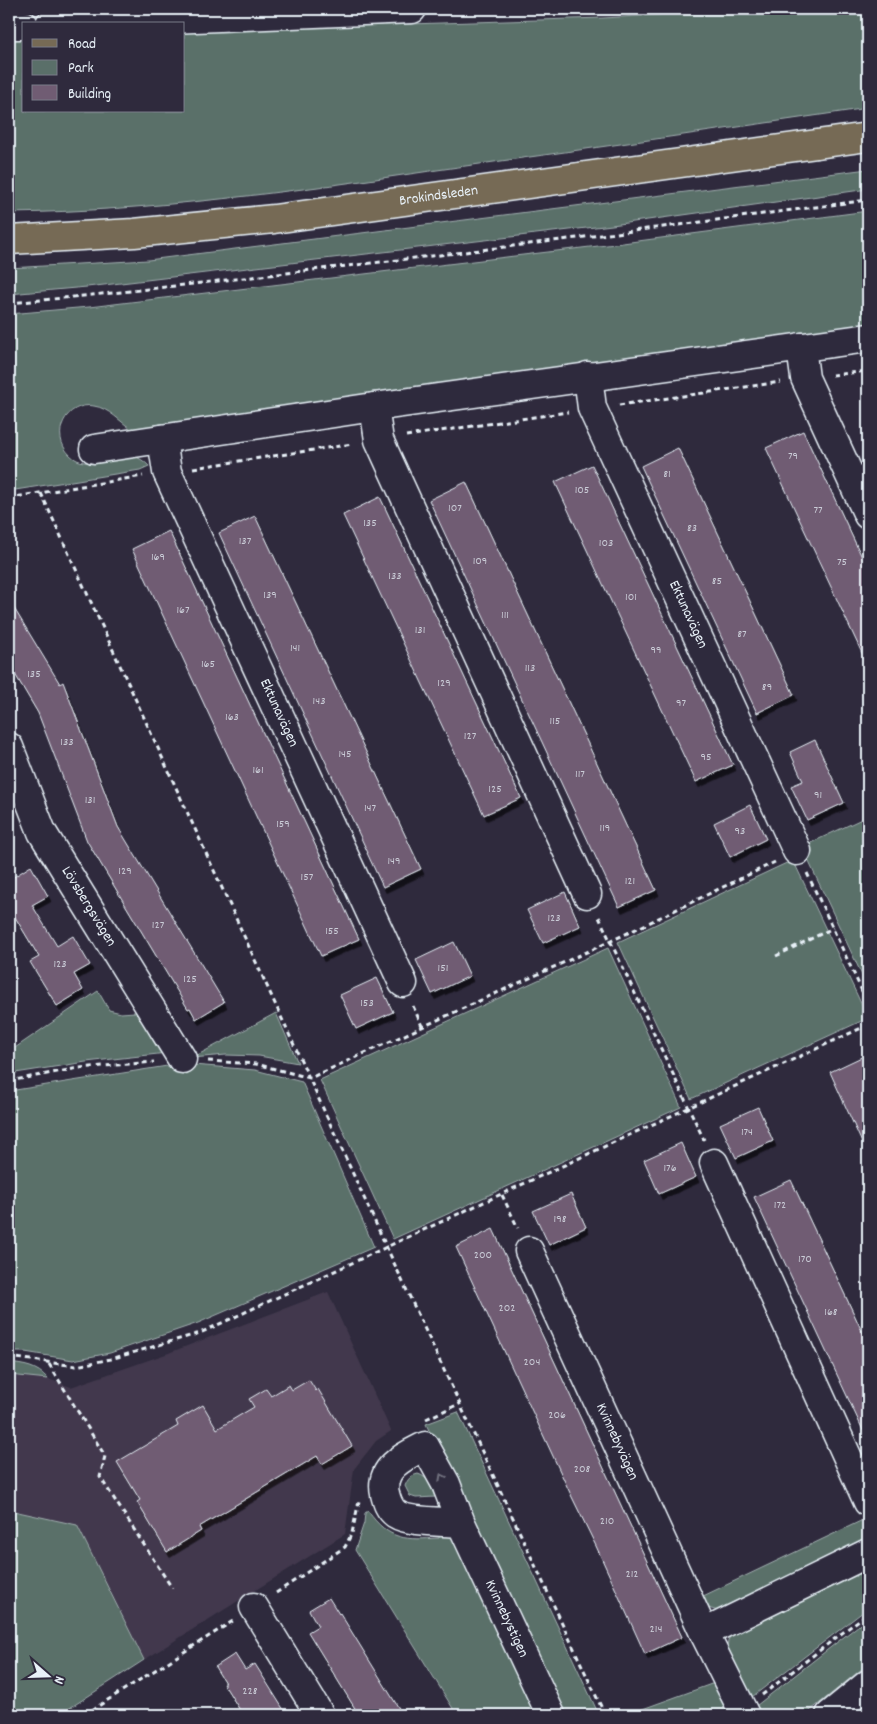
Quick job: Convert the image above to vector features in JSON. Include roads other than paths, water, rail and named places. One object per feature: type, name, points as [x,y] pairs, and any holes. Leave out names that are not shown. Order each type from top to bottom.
[{"type":"main road","name":"Brokindsleden","points":[[9,240],[134,234],[274,219],[868,136]]},
{"type":"street","points":[[98,22],[412,9]]},
{"type":"street","points":[[9,26],[22,25]]},
{"type":"street","points":[[94,449],[588,376],[868,338]]},
{"type":"street","points":[[801,347],[805,378],[868,515]]},
{"type":"street","name":"Ektunavägen","points":[[588,376],[592,408],[796,851]]},
{"type":"street","points":[[374,407],[379,440],[587,894]]},
{"type":"street","name":"Ektunavägen","points":[[162,439],[167,472],[403,983]]},
{"type":"street","name":"Lövsbergsvägen","points":[[9,747],[42,832],[182,1059]]},
{"type":"street","points":[[714,1163],[868,1502]]},
{"type":"street","name":"Kvinnebyvägen","points":[[529,1251],[704,1633],[743,1713]]},
{"type":"street","name":"Kvinnebystigen","points":[[460,1522],[552,1715]]},
{"type":"street","points":[[704,1633],[868,1553]]},
{"type":"street","points":[[254,1608],[320,1715]]},
{"type":"street","points":[[830,1715],[868,1684]]}]
